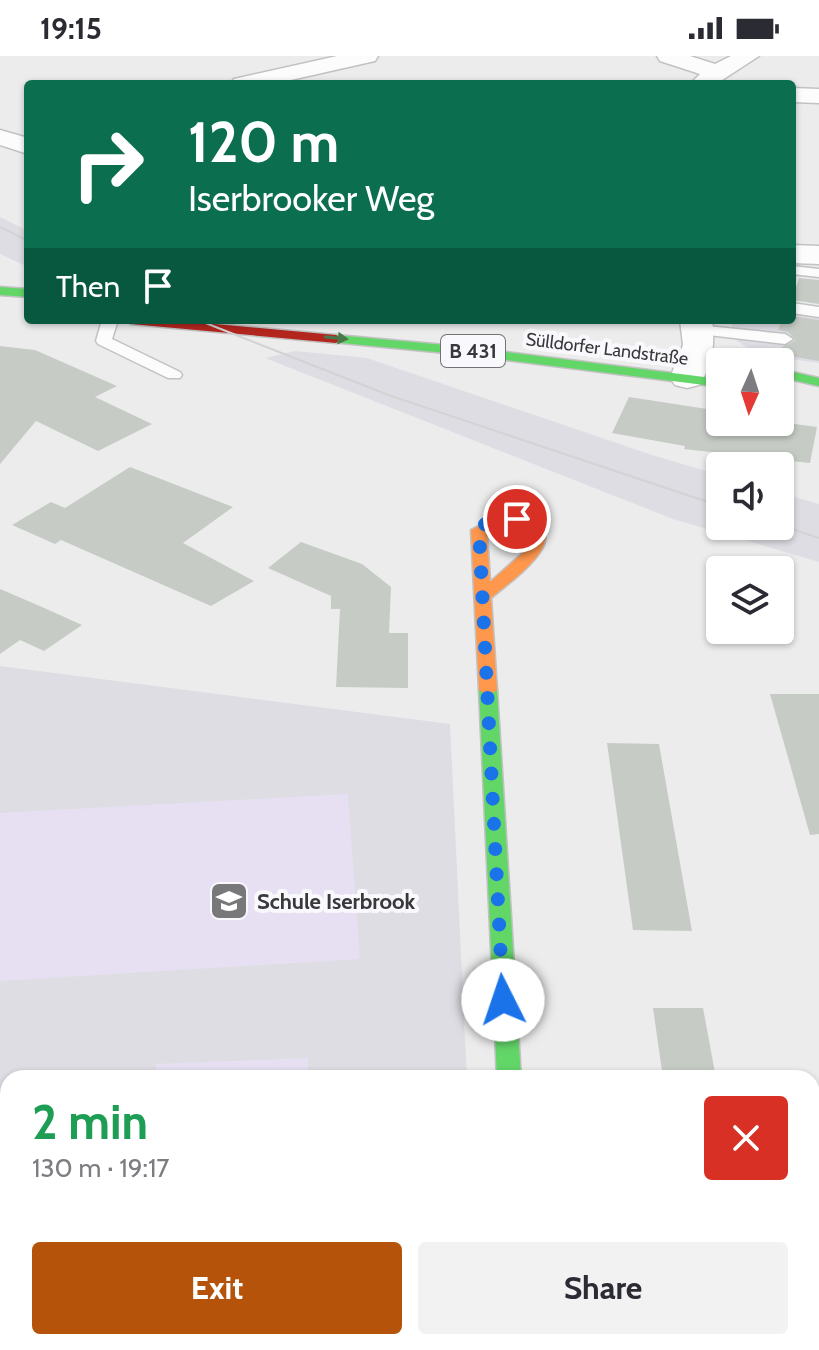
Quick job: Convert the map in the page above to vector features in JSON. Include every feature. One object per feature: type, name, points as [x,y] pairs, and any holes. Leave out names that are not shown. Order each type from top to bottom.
[{"type":"main road","points":[[0,291],[24,293]]},
{"type":"main road","name":"Sülldorfer Landstraße","points":[[174,324],[467,351],[696,352]]},
{"type":"main road","points":[[794,376],[819,382]]},
{"type":"main road","points":[[794,391],[819,393]]},
{"type":"main road","points":[[483,597],[485,698],[508,1070]]},
{"type":"street","points":[[260,80],[367,56]]},
{"type":"street","points":[[668,56],[710,78],[748,56]]},
{"type":"street","points":[[796,95],[819,96]]},
{"type":"street","points":[[796,254],[819,255]]},
{"type":"lane","points":[[796,270],[819,273]]},
{"type":"lane","points":[[796,309],[819,312]]},
{"type":"lane","points":[[109,324],[104,341],[174,375]]},
{"type":"lane","points":[[696,352],[759,338],[783,343]]},
{"type":"shaded area","points":[[0,217],[24,229],[24,265],[0,254]]},
{"type":"shaded area","points":[[796,312],[819,315],[819,363],[794,359],[794,348],[748,348],[734,339],[732,324],[796,324]]},
{"type":"shaded area","points":[[295,351],[367,358],[706,471],[706,529],[673,519],[265,358]]},
{"type":"shaded area","points":[[794,497],[819,504],[819,562],[744,540],[794,540]]},
{"type":"shaded area","name":"Schule Iserbrook","points":[[0,666],[450,724],[467,1070],[0,1070]]},
{"type":"shaded area","points":[[348,794],[360,959],[0,981],[0,813]]},
{"type":"shaded area","points":[[308,1058],[308,1070],[156,1070],[156,1064]]},
{"type":"building","points":[[799,278],[819,280],[819,304],[796,301]]},
{"type":"building","points":[[796,317],[819,320],[819,361],[794,357],[794,348],[781,348],[796,340],[788,332],[778,330],[780,324],[796,324]]},
{"type":"building","points":[[0,346],[35,350],[117,386],[95,397],[152,424],[98,451],[36,421],[0,464]]},
{"type":"building","points":[[629,397],[706,409],[706,436],[794,436],[794,424],[817,427],[810,463],[794,461],[794,452],[711,452],[612,433]]},
{"type":"building","points":[[130,467],[233,507],[183,543],[254,581],[211,606],[61,540],[55,544],[12,525],[51,502],[65,508]]},
{"type":"building","points":[[301,542],[362,564],[391,587],[389,633],[408,633],[408,688],[336,687],[340,609],[331,609],[331,596],[268,568]]},
{"type":"building","points":[[0,589],[82,625],[44,651],[20,640],[0,654]]},
{"type":"building","points":[[770,694],[819,694],[819,834],[810,835]]},
{"type":"building","points":[[607,743],[659,744],[692,931],[633,930]]},
{"type":"building","points":[[653,1008],[703,1008],[715,1070],[662,1070]]},
{"type":"tram line","points":[[0,227],[24,239]]},
{"type":"tram line","points":[[208,324],[391,396],[706,501]]},
{"type":"tram line","points":[[794,530],[819,538]]},
{"type":"traffic: fast","points":[[0,291],[24,293]]},
{"type":"traffic: fast","points":[[336,339],[467,351],[706,381]]},
{"type":"traffic: fast","points":[[794,376],[819,382]]},
{"type":"traffic: fast","points":[[488,690],[509,1070]]},
{"type":"traffic: slow","points":[[483,597],[535,551],[538,539],[536,529],[529,523],[499,521],[479,530],[488,690]]},
{"type":"traffic: jam","points":[[174,324],[336,339]]},
{"type":"place","name":"Schule Iserbrook","points":[[229,901]]},
{"type":"route","points":[[503,1000],[485,698],[479,530],[485,523],[500,518],[517,519]]}]
